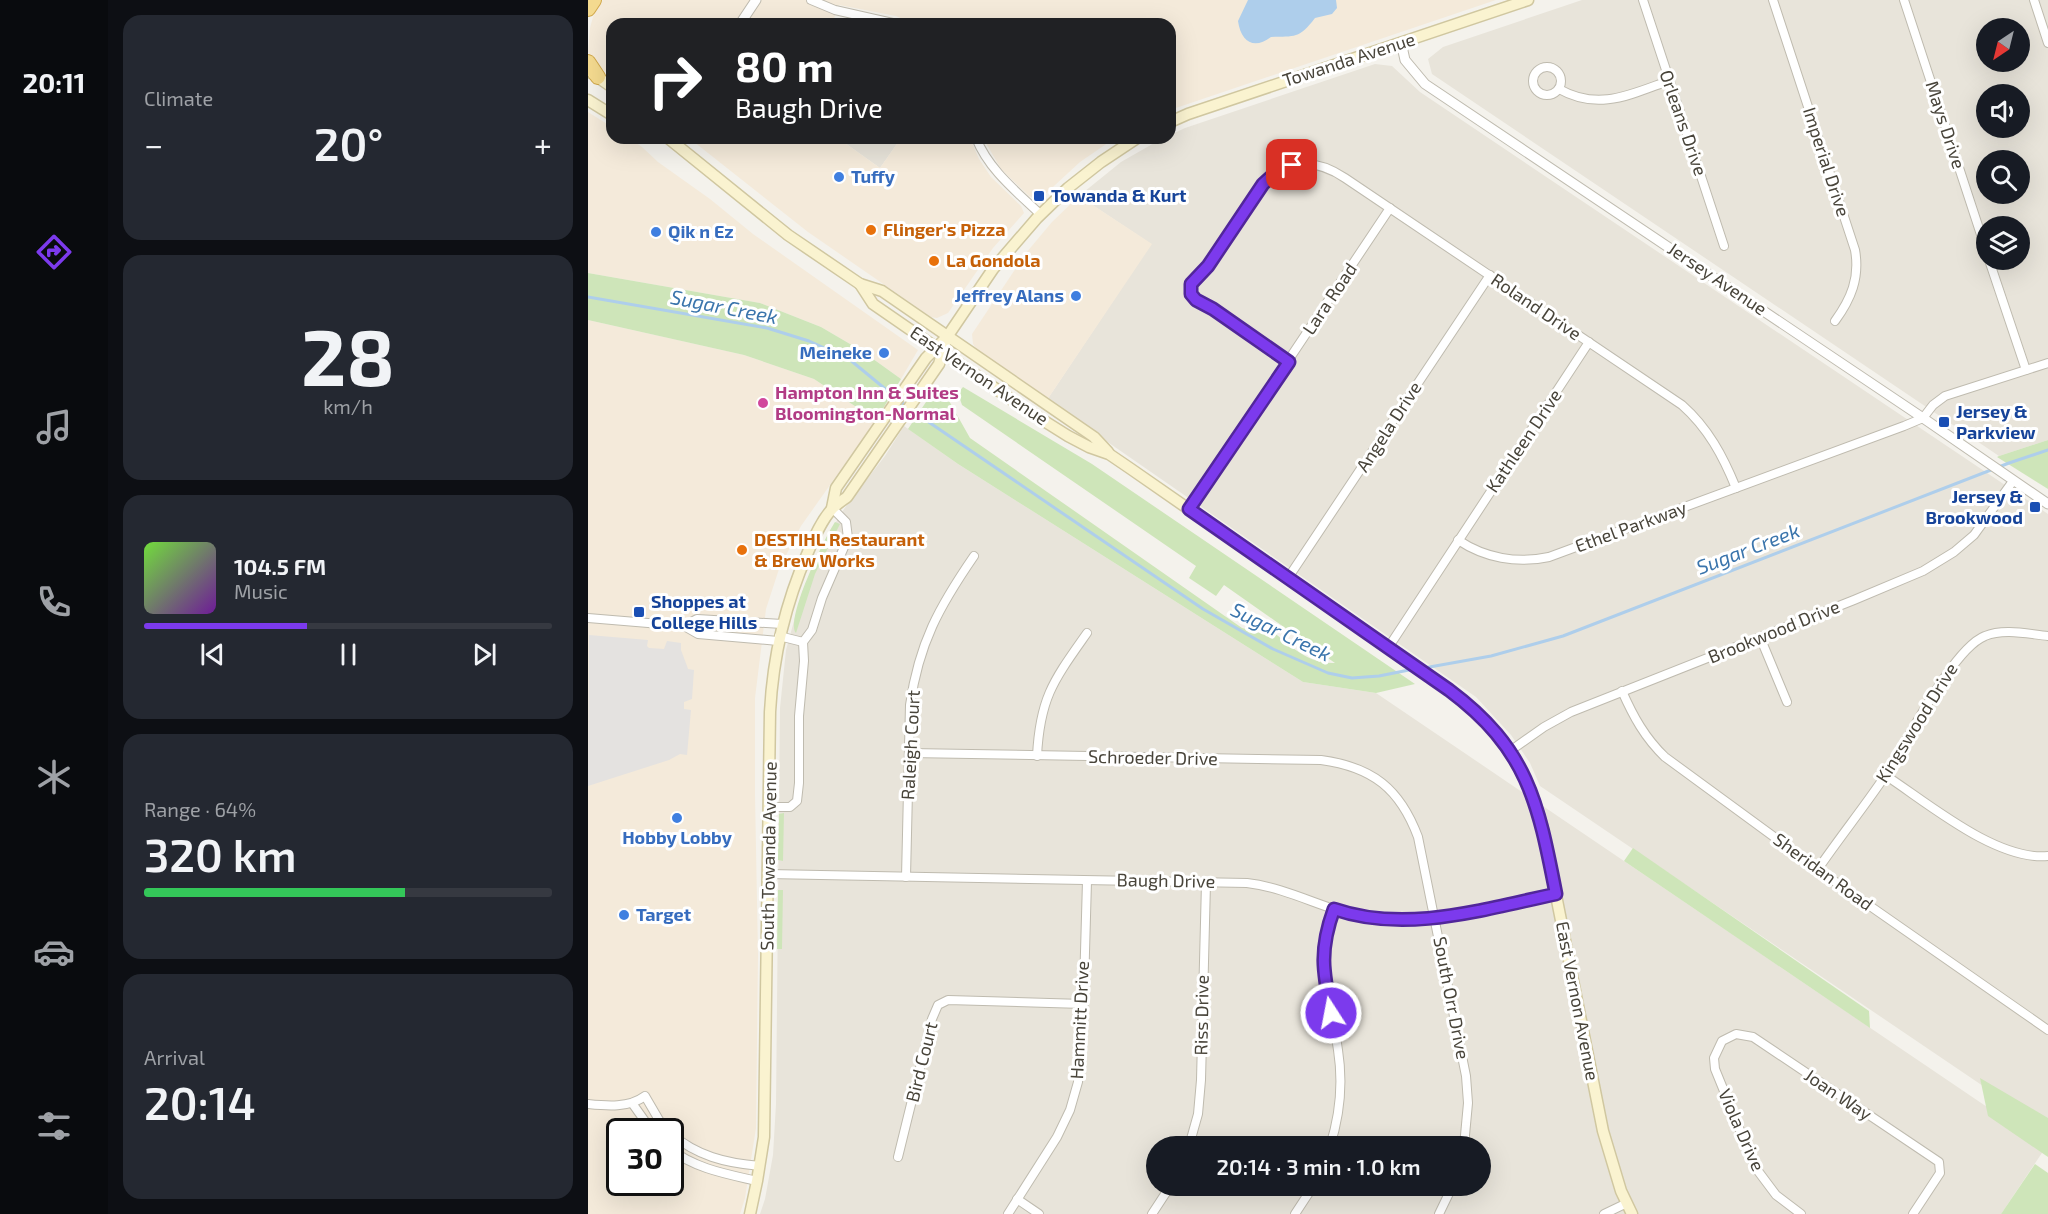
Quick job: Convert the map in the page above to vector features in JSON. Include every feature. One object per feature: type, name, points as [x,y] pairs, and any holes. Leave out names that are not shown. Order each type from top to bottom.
[{"type":"highway","points":[[588,9],[594,0]]},
{"type":"highway","points":[[588,62],[593,74]]},
{"type":"main road","name":"Towanda Avenue","points":[[1176,119],[1528,0]]},
{"type":"main road","points":[[593,74],[606,83]]},
{"type":"main road","points":[[588,100],[606,111]]},
{"type":"main road","name":"East Vernon Avenue","points":[[675,144],[788,235],[860,284],[882,291],[1094,437],[1109,454],[1449,690],[1480,716],[1510,751],[1536,803],[1603,1131],[1612,1165],[1632,1214]]},
{"type":"main road","points":[[946,337],[993,269],[1040,214],[1101,162],[1128,144]]},
{"type":"main road","name":"East Vernon Avenue","points":[[860,284],[873,304],[940,350],[1055,428],[1089,447],[1109,454]]},
{"type":"main road","name":"South Towanda Avenue","points":[[832,508],[847,497],[939,364],[940,350],[946,337]]},
{"type":"main road","name":"South Towanda Avenue","points":[[750,1214],[758,1181],[765,1111],[771,701],[779,638],[798,573],[832,508],[836,488],[926,358],[940,350]]},
{"type":"street","points":[[744,18],[756,0]]},
{"type":"street","points":[[811,0],[835,10],[870,18]]},
{"type":"street","name":"Orleans Drive","points":[[1643,0],[1724,246]]},
{"type":"street","name":"Imperial Drive","points":[[1773,0],[1857,261],[1853,291],[1835,321]]},
{"type":"street","name":"Mays Drive","points":[[1904,0],[1976,220]]},
{"type":"street","points":[[2034,0],[2048,44]]},
{"type":"street","name":"Jersey Avenue","points":[[1401,42],[1405,60],[1419,79],[1430,88],[2048,504]]},
{"type":"street","points":[[1559,88],[1576,97],[1599,101],[1622,97],[1668,81]]},
{"type":"street","points":[[979,144],[997,173],[1040,214]]},
{"type":"street","name":"Roland Drive","points":[[1289,362],[1213,309],[1196,300],[1191,294],[1191,284],[1208,266],[1263,184],[1281,169],[1303,163],[1320,165],[1338,172],[1672,398],[1693,415],[1720,452],[1736,488]]},
{"type":"street","name":"Lara Road","points":[[1189,509],[1390,208]]},
{"type":"street","points":[[1992,270],[2026,370]]},
{"type":"street","name":"Angela Drive","points":[[1288,578],[1490,275]]},
{"type":"street","name":"Kathleen Drive","points":[[1458,540],[1589,342]]},
{"type":"street","points":[[1923,418],[1945,396],[2048,363]]},
{"type":"street","name":"Ethel Parkway","points":[[1458,540],[1492,556],[1509,559],[1540,559],[1597,540],[1923,418]]},
{"type":"street","name":"Brookwood Drive","points":[[1510,751],[1556,719],[1900,581],[1945,558],[1974,535],[2011,479]]},
{"type":"street","points":[[769,807],[790,807],[797,801],[799,716],[804,661],[802,642],[812,630],[822,598],[848,538],[846,522],[832,508]]},
{"type":"street","points":[[1389,648],[1458,540]]},
{"type":"street","name":"Raleigh Court","points":[[906,877],[910,705],[914,678],[935,617],[974,556]]},
{"type":"street","points":[[588,618],[684,626],[698,634],[779,638],[802,642]]},
{"type":"street","points":[[684,626],[697,619],[783,624]]},
{"type":"street","name":"Kingswood Drive","points":[[1818,868],[1885,775],[1947,674],[1973,642],[1985,635],[2004,632],[2048,636]]},
{"type":"street","points":[[1037,756],[1039,726],[1048,693],[1058,673],[1087,633]]},
{"type":"street","points":[[1760,637],[1787,702]]},
{"type":"street","name":"Sheridan Road","points":[[1623,692],[1643,732],[1665,757],[2048,1030]]},
{"type":"street","name":"Schroeder Drive","points":[[909,753],[1321,760],[1363,771],[1389,788]]},
{"type":"street","points":[[1885,775],[1995,845],[2024,855],[2048,856]]},
{"type":"street","name":"South Orr Drive","points":[[1389,788],[1408,813],[1418,837],[1466,1076],[1468,1110],[1465,1136]]},
{"type":"street","name":"Baugh Drive","points":[[768,874],[1234,882],[1261,885],[1293,893],[1350,915],[1402,921],[1556,894]]},
{"type":"street","name":"Hammitt Drive","points":[[1008,1214],[1057,1137],[1074,1096],[1081,1067],[1087,880]]},
{"type":"street","name":"Riss Drive","points":[[1192,1136],[1198,1114],[1201,1080],[1206,883]]},
{"type":"street","points":[[1332,1136],[1338,1112],[1340,1074],[1338,1050],[1324,975],[1323,951],[1327,927],[1334,909]]},
{"type":"street","name":"Bird Court","points":[[898,1157],[932,1018],[938,1005],[948,1000],[1083,1004]]},
{"type":"street","name":"Joan Way","points":[[1729,1036],[1742,1034],[1753,1037],[1939,1162],[1940,1168],[1936,1180],[1913,1214]]},
{"type":"street","name":"Viola Drive","points":[[1729,1036],[1719,1046],[1714,1063],[1751,1162],[1776,1195],[1801,1214]]},
{"type":"street","points":[[588,1104],[632,1103],[645,1096],[658,1118]]},
{"type":"street","points":[[632,1103],[643,1118]]},
{"type":"street","points":[[684,1143],[707,1156],[725,1162],[760,1166]]},
{"type":"street","points":[[684,1158],[709,1170],[758,1181]]},
{"type":"street","points":[[1152,1214],[1164,1196]]},
{"type":"street","points":[[1295,1214],[1307,1196]]},
{"type":"street","points":[[1439,1214],[1448,1196]]},
{"type":"street","points":[[1017,1200],[1039,1214]]},
{"type":"street","points":[[1604,1214],[1627,1203]]},
{"type":"shaded area","points":[[603,0],[1496,0],[1176,108],[1176,18],[900,18],[839,5],[834,18],[606,18],[606,72],[598,66],[588,52],[594,13]]},
{"type":"shaded area","points":[[1582,0],[2048,0],[2048,440],[1999,456],[1432,74],[1428,59],[1443,47]]},
{"type":"shaded area","points":[[1375,64],[1392,66],[1420,92],[2048,514],[2048,1130],[1540,786],[1530,763],[1511,735],[1476,697],[1047,400],[1151,244],[1079,196],[1121,162],[1152,144],[1176,144],[1176,132]]},
{"type":"shaded area","points":[[588,112],[606,123],[606,144],[638,144],[753,234],[918,350],[901,379],[862,351],[821,327],[760,303],[588,273]]},
{"type":"shaded area","points":[[697,144],[846,144],[880,168],[897,144],[973,144],[991,177],[1021,206],[1024,213],[993,248],[948,313],[937,318],[931,317],[808,232]]},
{"type":"shaded area","points":[[846,144],[897,144],[880,168]]},
{"type":"shaded area","points":[[986,144],[1106,144],[1080,162],[1041,198],[1037,199],[1029,196],[1001,169]]},
{"type":"shaded area","points":[[1079,196],[1152,244],[1047,400],[977,350],[973,344],[972,334],[1026,253],[1052,222]]},
{"type":"shaded area","points":[[588,320],[744,355],[814,379],[876,420],[801,526],[779,569],[766,609],[755,698],[758,954],[756,1128],[745,1198],[740,1214],[588,1214]]},
{"type":"shaded area","points":[[904,426],[958,464],[1303,682],[1376,693],[2046,1147],[2001,1214],[760,1214],[773,1155],[776,1104],[780,708],[786,650],[802,592],[825,540],[844,509],[885,456]]},
{"type":"shaded area","points":[[589,635],[648,640],[649,648],[664,649],[667,641],[681,643],[681,650],[688,669],[694,670],[692,699],[684,702],[684,709],[691,710],[687,755],[680,754],[669,760],[588,786]]},
{"type":"green space","points":[[588,273],[760,303],[821,327],[862,351],[901,379],[876,420],[814,379],[744,355],[588,320]]},
{"type":"green space","points":[[963,387],[1092,464],[1415,684],[1376,693],[1303,682],[958,464],[908,429],[930,396],[948,399],[970,438],[1242,628],[1260,633],[1272,631],[1308,658],[1325,663],[1335,663],[1224,585],[1216,596],[1189,578],[1196,566],[962,405],[958,393]]},
{"type":"green space","points":[[2048,440],[2048,489],[1997,457],[1999,456]]},
{"type":"green space","points":[[835,522],[840,524],[815,574],[796,633],[794,625],[801,596],[815,561]]},
{"type":"green space","points":[[784,813],[783,861],[778,858],[779,814]]},
{"type":"green space","points":[[1633,848],[1869,1011],[1870,1028],[1624,861]]},
{"type":"green space","points":[[778,890],[783,890],[782,949],[777,949]]},
{"type":"green space","points":[[1980,1078],[2048,1118],[2048,1157],[1988,1116]]},
{"type":"green space","points":[[2035,1164],[2048,1173],[2048,1214],[2001,1214]]},
{"type":"water","points":[[1248,0],[1336,0],[1337,8],[1332,14],[1315,18],[1305,30],[1296,35],[1271,37],[1254,43],[1245,39],[1238,21]]},
{"type":"waterway","name":"Sugar Creek","points":[[588,297],[767,328],[809,341],[849,359],[906,406]]},
{"type":"waterway","name":"Sugar Creek","points":[[911,410],[1203,609],[1273,649],[1328,673],[1352,678],[1379,676],[1414,669]]},
{"type":"waterway","name":"Sugar Creek","points":[[1424,668],[1491,656],[1563,636],[2009,463],[2048,450]]},
{"type":"place","name":"Tuffy","points":[[839,177]]},
{"type":"place","name":"Towanda & Kurt","points":[[1039,196]]},
{"type":"place","name":"Flinger's Pizza","points":[[871,230]]},
{"type":"place","name":"Qik n Ez","points":[[656,232]]},
{"type":"place","name":"La Gondola","points":[[934,261]]},
{"type":"place","name":"Jeffrey Alans","points":[[1076,296]]},
{"type":"place","name":"Meineke","points":[[884,353]]},
{"type":"place","name":"Hampton Inn & Suites Bloomington-Normal","points":[[763,403]]},
{"type":"place","name":"Jersey & Parkview","points":[[1944,422]]},
{"type":"place","name":"Jersey & Brookwood","points":[[2035,507]]},
{"type":"place","name":"DESTIHL Restaurant & Brew Works","points":[[742,550]]},
{"type":"place","name":"Shoppes at College Hills","points":[[639,612]]},
{"type":"place","name":"Hobby Lobby","points":[[677,818]]},
{"type":"place","name":"Target","points":[[624,915]]},
{"type":"route","points":[[1292,165],[1281,169],[1263,184],[1208,266],[1191,284],[1191,294],[1196,300],[1213,309],[1289,362],[1189,509],[1449,690],[1486,721],[1520,767],[1536,803],[1556,894],[1471,912],[1402,921],[1369,919],[1334,909],[1327,927],[1323,951],[1324,975],[1331,1013]]}]
